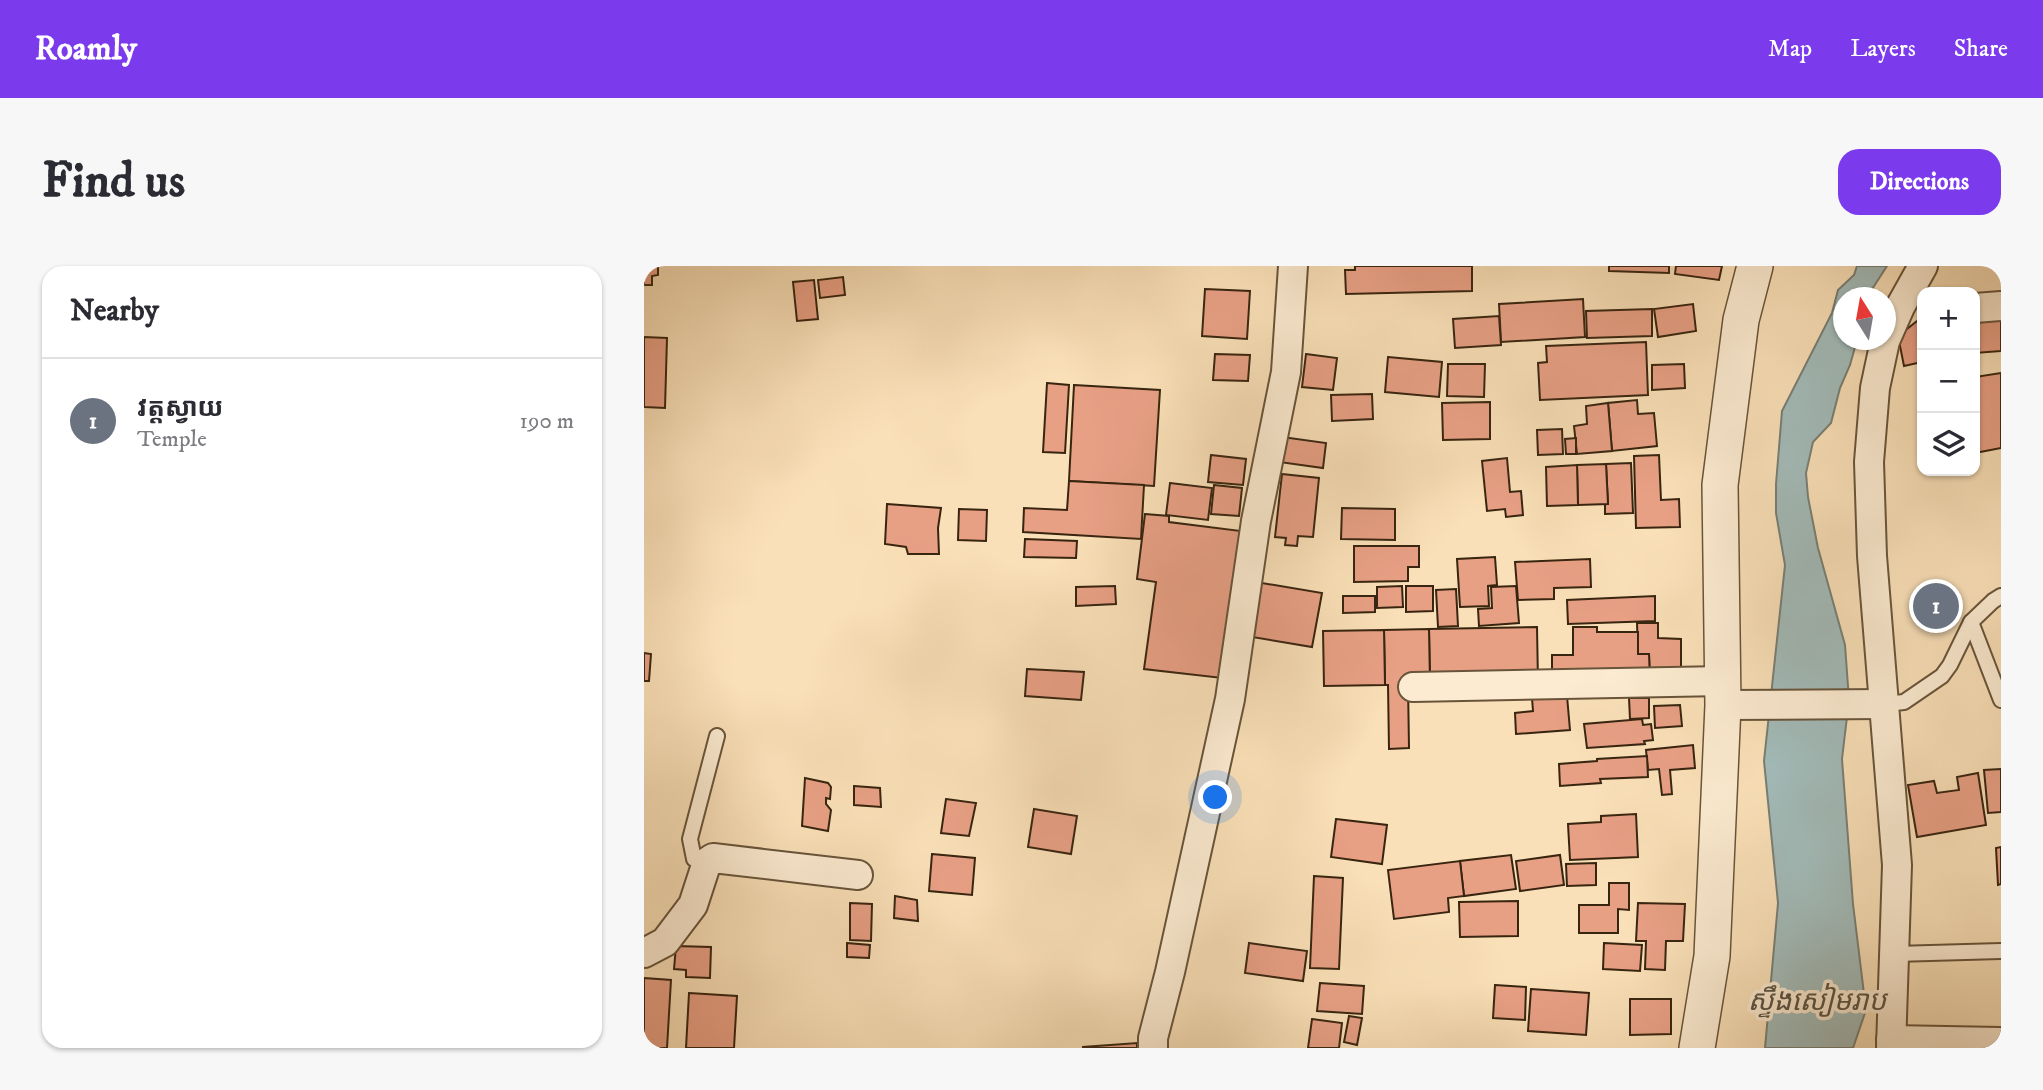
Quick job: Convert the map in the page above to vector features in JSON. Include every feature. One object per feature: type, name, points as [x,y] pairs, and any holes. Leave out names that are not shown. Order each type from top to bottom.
[{"type":"street","points":[[1153,1048],[1153,1038],[1230,699],[1256,521],[1286,372],[1293,266]]},
{"type":"street","points":[[1697,1048],[1712,956],[1723,693],[1720,485],[1741,320],[1755,266]]},
{"type":"street","points":[[1923,266],[1911,307],[1885,341],[1874,387],[1869,462],[1875,703],[1897,865],[1891,1044],[2001,1042]]},
{"type":"street","points":[[1980,308],[2001,306]]},
{"type":"street","points":[[1413,687],[1723,693],[1758,704],[1875,703]]},
{"type":"street","points":[[644,953],[665,942],[692,905],[707,862],[713,858],[858,875]]},
{"type":"lane","points":[[1875,703],[1904,702],[1942,676],[1971,622],[2001,596]]},
{"type":"lane","points":[[1971,622],[2001,700]]},
{"type":"lane","points":[[707,862],[694,859],[690,839],[717,736]]},
{"type":"lane","points":[[1895,954],[2001,951]]},
{"type":"water","name":"ស្ទឹងសៀមរាប","points":[[1857,266],[1887,266],[1873,287],[1841,287],[1854,275]]},
{"type":"water","name":"ស្ទឹងសៀមរាប","points":[[1833,309],[1833,350],[1854,350],[1831,423],[1813,442],[1806,473],[1818,548],[1845,645],[1849,700],[1842,759],[1853,904],[1866,1010],[1853,1048],[1765,1048],[1778,903],[1764,761],[1785,565],[1776,513],[1782,411]]},
{"type":"building","points":[[644,266],[658,266],[658,275],[652,276],[652,285],[644,285]]},
{"type":"building","points":[[1355,266],[1472,266],[1472,291],[1346,294],[1345,270],[1355,270]]},
{"type":"building","points":[[1609,266],[1669,266],[1669,273],[1609,271]]},
{"type":"building","points":[[1676,266],[1722,266],[1719,280],[1675,274]]},
{"type":"building","points":[[843,277],[845,295],[820,298],[818,280]]},
{"type":"building","points":[[814,280],[818,319],[797,321],[793,282]]},
{"type":"building","points":[[1205,289],[1250,291],[1247,339],[1202,336]]},
{"type":"building","points":[[1583,299],[1585,337],[1501,342],[1499,304]]},
{"type":"building","points":[[1693,304],[1696,331],[1658,337],[1654,309]]},
{"type":"building","points":[[1652,309],[1652,336],[1587,338],[1586,311]]},
{"type":"building","points":[[2001,314],[2001,351],[1980,353],[1980,316]]},
{"type":"building","points":[[1499,316],[1501,345],[1455,348],[1453,319]]},
{"type":"building","points":[[1917,321],[1917,363],[1904,366],[1898,336]]},
{"type":"building","points":[[644,337],[667,338],[665,408],[644,407]]},
{"type":"building","points":[[1646,342],[1648,395],[1540,400],[1538,363],[1547,362],[1546,346]]},
{"type":"building","points":[[1215,354],[1250,355],[1248,381],[1213,380]]},
{"type":"building","points":[[1306,354],[1337,358],[1333,390],[1302,387]]},
{"type":"building","points":[[1388,357],[1442,362],[1439,397],[1385,392]]},
{"type":"building","points":[[1448,364],[1485,364],[1484,397],[1447,396]]},
{"type":"building","points":[[1684,364],[1685,388],[1652,390],[1652,365]]},
{"type":"building","points":[[2001,373],[2001,448],[1980,452],[1980,413],[1980,376]]},
{"type":"building","points":[[1047,383],[1069,385],[1065,453],[1043,452]]},
{"type":"building","points":[[1074,385],[1160,390],[1154,486],[1069,481]]},
{"type":"building","points":[[1372,394],[1373,419],[1332,421],[1331,395]]},
{"type":"building","points":[[1637,400],[1638,414],[1654,413],[1657,446],[1612,451],[1608,403]]},
{"type":"building","points":[[1490,402],[1490,439],[1443,440],[1442,403]]},
{"type":"building","points":[[1608,403],[1612,451],[1577,454],[1574,426],[1587,424],[1586,406]]},
{"type":"building","points":[[1562,429],[1563,454],[1538,455],[1537,430]]},
{"type":"building","points":[[1275,436],[1326,443],[1323,468],[1272,461]]},
{"type":"building","points":[[1576,438],[1576,454],[1566,454],[1565,439]]},
{"type":"building","points":[[1211,455],[1246,459],[1243,485],[1208,482]]},
{"type":"building","points":[[1659,455],[1661,500],[1679,499],[1680,527],[1636,528],[1634,456]]},
{"type":"building","points":[[1507,458],[1510,492],[1521,491],[1523,515],[1506,517],[1505,509],[1487,511],[1482,461]]},
{"type":"building","points":[[1631,463],[1633,513],[1605,514],[1605,504],[1608,504],[1606,464]]},
{"type":"building","points":[[1606,464],[1608,504],[1578,505],[1577,465]]},
{"type":"building","points":[[1577,465],[1578,505],[1547,506],[1546,467]]},
{"type":"building","points":[[1282,474],[1319,478],[1313,537],[1298,536],[1297,546],[1285,545],[1286,538],[1275,537]]},
{"type":"building","points":[[1069,481],[1144,485],[1141,539],[1023,532],[1024,508],[1067,510]]},
{"type":"building","points":[[1170,483],[1212,488],[1208,520],[1166,515]]},
{"type":"building","points":[[1214,485],[1242,488],[1239,516],[1211,514]]},
{"type":"building","points":[[887,504],[941,508],[938,528],[939,554],[908,554],[906,547],[885,544]]},
{"type":"building","points":[[1342,508],[1395,509],[1395,540],[1341,539]]},
{"type":"building","points":[[959,509],[987,510],[986,541],[958,540]]},
{"type":"building","points":[[1145,514],[1169,516],[1169,522],[1241,531],[1222,678],[1144,669],[1156,582],[1137,579]]},
{"type":"building","points":[[1025,539],[1077,541],[1076,558],[1024,557]]},
{"type":"building","points":[[1354,546],[1419,546],[1419,567],[1408,567],[1408,581],[1354,582]]},
{"type":"building","points":[[1495,557],[1497,585],[1488,586],[1489,606],[1460,607],[1457,559]]},
{"type":"building","points":[[1590,559],[1591,587],[1554,588],[1554,599],[1518,600],[1515,562]]},
{"type":"building","points":[[1256,582],[1322,593],[1312,647],[1246,636]]},
{"type":"building","points":[[1115,586],[1116,604],[1076,606],[1076,587]]},
{"type":"building","points":[[1402,586],[1403,607],[1377,608],[1377,587]]},
{"type":"building","points":[[1406,586],[1433,586],[1433,611],[1406,612]]},
{"type":"building","points":[[1516,586],[1519,623],[1479,626],[1478,609],[1492,608],[1491,587]]},
{"type":"building","points":[[1456,589],[1458,626],[1438,627],[1436,590]]},
{"type":"building","points":[[1343,596],[1375,596],[1375,612],[1343,613]]},
{"type":"building","points":[[1655,596],[1655,621],[1568,624],[1567,600]]},
{"type":"building","points":[[1637,623],[1658,623],[1658,638],[1681,639],[1681,679],[1650,681],[1649,654],[1638,654]]},
{"type":"building","points":[[1537,627],[1538,682],[1430,683],[1429,629]]},
{"type":"building","points":[[1573,627],[1597,627],[1597,632],[1638,632],[1638,654],[1649,654],[1650,681],[1552,681],[1552,655],[1573,655]]},
{"type":"building","points":[[1429,629],[1430,683],[1408,684],[1409,748],[1389,749],[1384,630]]},
{"type":"building","points":[[1384,630],[1385,685],[1324,686],[1323,631]]},
{"type":"building","points":[[644,653],[651,654],[649,681],[644,681]]},
{"type":"building","points":[[1027,669],[1084,672],[1081,700],[1025,696]]},
{"type":"building","points":[[1567,696],[1570,730],[1516,734],[1515,713],[1533,711],[1532,698]]},
{"type":"building","points":[[1629,698],[1649,698],[1649,718],[1630,719]]},
{"type":"building","points":[[1680,705],[1682,726],[1655,728],[1654,706]]},
{"type":"building","points":[[1642,719],[1643,725],[1651,724],[1653,740],[1644,741],[1645,744],[1587,748],[1584,724]]},
{"type":"building","points":[[1693,745],[1695,768],[1670,770],[1672,794],[1662,795],[1659,769],[1648,770],[1646,750]]},
{"type":"building","points":[[1647,756],[1648,777],[1600,779],[1601,783],[1560,786],[1559,764]]},
{"type":"building","points":[[2001,769],[2001,812],[1988,813],[1984,770]]},
{"type":"building","points":[[1978,773],[1986,825],[1917,837],[1908,785],[1934,781],[1937,793],[1959,790],[1957,777]]},
{"type":"building","points":[[805,778],[828,783],[831,787],[830,799],[826,798],[826,804],[831,810],[828,831],[802,826]]},
{"type":"building","points":[[854,786],[880,788],[881,807],[854,805]]},
{"type":"building","points":[[946,799],[976,803],[969,836],[941,833]]},
{"type":"building","points":[[1034,809],[1077,816],[1071,854],[1028,847]]},
{"type":"building","points":[[1636,814],[1638,857],[1570,860],[1568,824],[1601,822],[1601,816]]},
{"type":"building","points":[[1336,819],[1387,825],[1382,864],[1331,857]]},
{"type":"building","points":[[2001,847],[2001,884],[1998,885],[1996,848]]},
{"type":"building","points":[[932,854],[975,858],[972,895],[929,891]]},
{"type":"building","points":[[1511,855],[1516,889],[1464,896],[1460,861]]},
{"type":"building","points":[[1560,855],[1564,885],[1520,891],[1516,861]]},
{"type":"building","points":[[1460,861],[1464,896],[1448,898],[1449,912],[1394,919],[1388,870]]},
{"type":"building","points":[[1596,863],[1596,885],[1567,886],[1566,864]]},
{"type":"building","points":[[1314,876],[1343,878],[1339,969],[1310,968]]},
{"type":"building","points":[[1609,883],[1629,883],[1629,910],[1618,909],[1618,933],[1579,933],[1579,905],[1609,905]]},
{"type":"building","points":[[895,896],[917,900],[918,921],[894,918]]},
{"type":"building","points":[[1518,901],[1518,936],[1460,937],[1459,902]]},
{"type":"building","points":[[850,903],[872,904],[871,941],[850,940]]},
{"type":"building","points":[[1638,903],[1685,904],[1683,941],[1666,941],[1665,970],[1645,969],[1646,941],[1636,941]]},
{"type":"building","points":[[847,943],[870,945],[869,958],[847,957]]},
{"type":"building","points":[[1249,943],[1307,951],[1303,981],[1245,973]]},
{"type":"building","points":[[1604,943],[1642,945],[1640,971],[1603,969]]},
{"type":"building","points":[[676,946],[711,947],[710,978],[686,977],[686,970],[674,969]]},
{"type":"building","points":[[644,978],[671,980],[667,1048],[644,1048]]},
{"type":"building","points":[[1320,983],[1364,986],[1362,1014],[1317,1011]]},
{"type":"building","points":[[1495,985],[1526,987],[1525,1020],[1493,1018]]},
{"type":"building","points":[[1531,989],[1589,993],[1586,1035],[1528,1031]]},
{"type":"building","points":[[689,993],[737,996],[734,1048],[686,1048]]},
{"type":"building","points":[[1630,999],[1671,999],[1671,1034],[1630,1035]]},
{"type":"building","points":[[1349,1016],[1362,1018],[1357,1045],[1344,1042]]},
{"type":"building","points":[[1312,1019],[1342,1023],[1339,1048],[1308,1048]]},
{"type":"building","points":[[1137,1043],[1137,1048],[1083,1048],[1083,1047]]},
{"type":"place","name":"វត្តស្វាយ","points":[[1936,606]]}]
